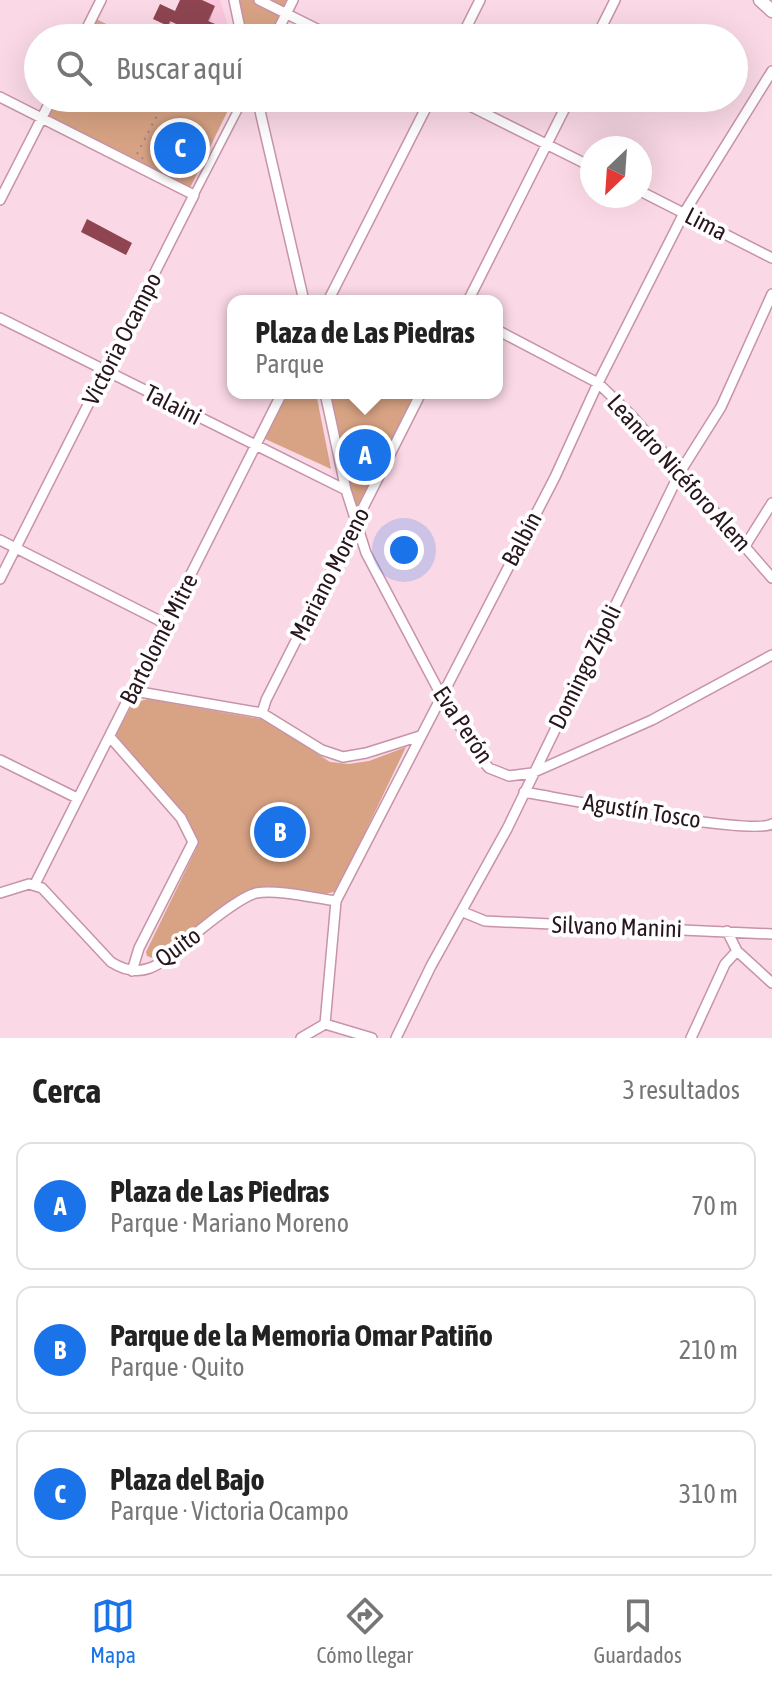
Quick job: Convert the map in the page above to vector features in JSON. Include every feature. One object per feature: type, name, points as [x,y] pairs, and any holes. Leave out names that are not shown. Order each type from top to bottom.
[{"type":"main road","points":[[760,0],[772,11]]},
{"type":"street","points":[[89,24],[101,0]]},
{"type":"street","points":[[234,0],[239,24]]},
{"type":"street","points":[[259,0],[306,24]]},
{"type":"street","points":[[281,24],[293,0]]},
{"type":"street","points":[[468,24],[480,0]]},
{"type":"street","points":[[603,24],[615,0]]},
{"type":"street","name":"Balbín","points":[[748,110],[772,71]]},
{"type":"street","points":[[0,97],[24,109]]},
{"type":"street","points":[[30,112],[194,195]]},
{"type":"street","points":[[0,200],[45,112]]},
{"type":"street","name":"Victoria Ocampo","points":[[0,579],[237,112]]},
{"type":"street","points":[[260,112],[303,295]]},
{"type":"street","points":[[331,295],[424,112]]},
{"type":"street","points":[[482,112],[580,161]]},
{"type":"street","points":[[471,295],[563,112]]},
{"type":"street","name":"Balbín","points":[[325,1024],[336,901],[555,477],[598,383],[684,213],[747,112]]},
{"type":"street","name":"Lima","points":[[652,197],[772,258]]},
{"type":"street","name":"Domingo Zípoli","points":[[396,1038],[524,792],[680,472],[725,398],[772,294]]},
{"type":"street","name":"Talaini","points":[[0,318],[346,490]]},
{"type":"street","name":"Leandro Nicéforo Alem","points":[[503,333],[598,383],[631,415],[772,578]]},
{"type":"street","name":"Bartolomé Mitre","points":[[35,884],[279,399]]},
{"type":"street","name":"Eva Perón","points":[[326,399],[346,490],[371,565],[441,695],[476,753],[489,768],[509,776],[532,773],[670,711],[772,655]]},
{"type":"street","name":"Mariano Moreno","points":[[262,713],[418,399]]},
{"type":"street","points":[[745,546],[772,503]]},
{"type":"street","points":[[0,540],[166,624]]},
{"type":"street","points":[[134,691],[262,713],[322,750],[343,757],[420,736]]},
{"type":"street","points":[[110,737],[181,818],[193,842],[139,948],[132,971]]},
{"type":"street","points":[[0,760],[77,798]]},
{"type":"street","name":"Agustín Tosco","points":[[524,792],[650,814],[761,828],[772,824]]},
{"type":"street","points":[[0,893],[35,884]]},
{"type":"street","name":"Quito","points":[[35,884],[48,893],[111,962],[132,971],[145,970],[168,959],[188,940],[253,894],[336,901]]},
{"type":"street","name":"Silvano Manini","points":[[463,912],[485,921],[772,934]]},
{"type":"street","points":[[727,931],[737,951],[772,983]]},
{"type":"street","points":[[691,1038],[725,964],[737,951]]},
{"type":"street","points":[[301,1038],[325,1024],[372,1038]]},
{"type":"path","points":[[135,158],[159,112]]},
{"type":"shaded area","points":[[180,0],[220,0],[228,24],[168,24]]},
{"type":"shaded area","points":[[234,0],[293,0],[281,24],[239,24]]},
{"type":"shaded area","points":[[50,112],[227,112],[190,188],[47,117]]},
{"type":"shaded area","points":[[283,399],[317,399],[331,469],[263,438]]},
{"type":"shaded area","points":[[327,399],[418,399],[356,525]]},
{"type":"shaded area","points":[[148,699],[266,720],[330,762],[349,764],[369,761],[406,747],[337,891],[322,895],[246,891],[158,960],[147,956],[146,952],[197,847],[189,825],[116,735],[133,703]]},
{"type":"building","points":[[180,0],[202,0],[215,6],[208,21],[215,24],[176,24],[170,21],[164,24],[153,19],[160,4],[175,11]]},
{"type":"building","points":[[87,219],[132,243],[126,255],[81,232]]},
{"type":"place","name":"Plaza del Bajo","points":[[180,148]]},
{"type":"place","name":"Plaza de Las Piedras","points":[[365,455]]},
{"type":"place","name":"Parque de la Memoria Omar Patiño","points":[[280,832]]}]
